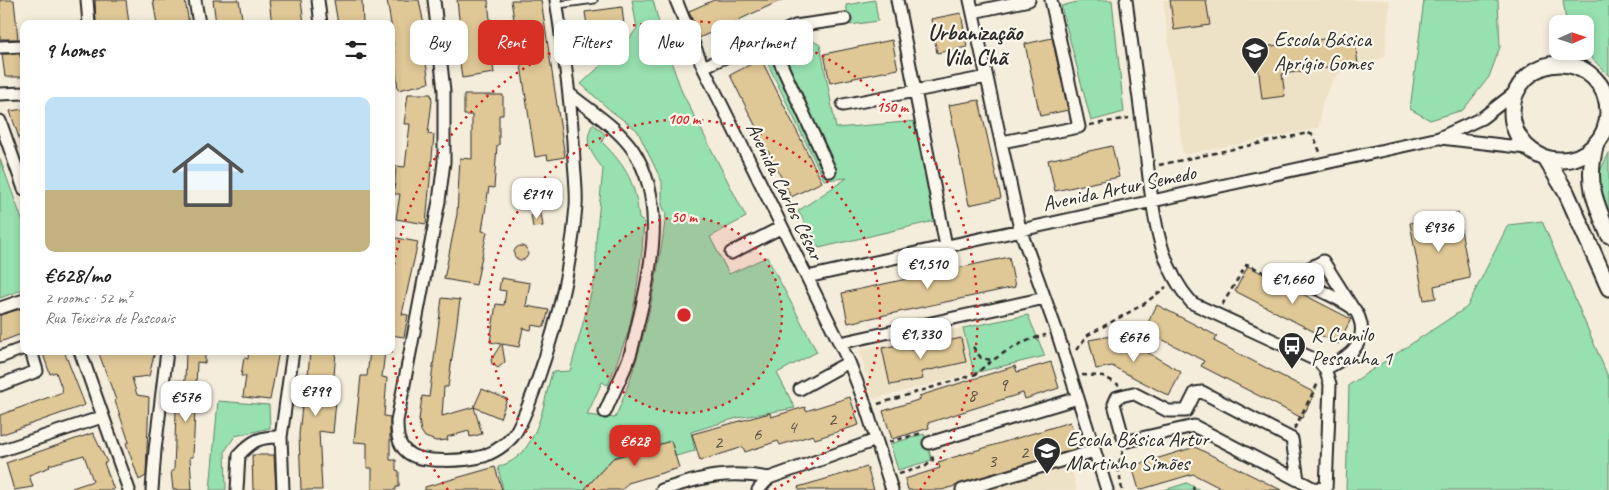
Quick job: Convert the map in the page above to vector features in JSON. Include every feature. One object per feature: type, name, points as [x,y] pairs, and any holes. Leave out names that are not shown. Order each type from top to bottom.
[{"type":"main road","points":[[1564,64],[1577,67],[1591,75],[1602,87],[1608,110],[1604,133],[1595,146],[1584,155],[1572,160],[1559,161],[1546,159],[1527,148],[1518,136],[1512,121],[1512,106],[1517,91],[1526,77],[1538,69],[1550,65],[1564,64]]},
{"type":"main road","points":[[1595,146],[1590,180],[1594,199],[1609,235]]},
{"type":"main road","points":[[1546,159],[1566,192],[1609,288]]},
{"type":"street","points":[[87,0],[89,20]]},
{"type":"street","points":[[195,0],[198,20]]},
{"type":"street","points":[[318,0],[320,20]]},
{"type":"street","points":[[434,0],[444,91],[444,162],[439,201],[397,434],[401,446],[407,453],[416,458],[443,460],[483,456],[505,445],[518,430],[554,327],[568,268],[576,205],[571,95],[556,3]]},
{"type":"street","name":"Avenida Carlos César","points":[[676,0],[703,67],[849,362],[865,403],[892,490]]},
{"type":"street","points":[[897,0],[946,246]]},
{"type":"street","points":[[970,0],[1020,229],[1058,332],[1107,490]]},
{"type":"street","points":[[972,12],[1029,0]]},
{"type":"street","points":[[1002,142],[1079,127],[1051,0]]},
{"type":"street","points":[[1126,0],[1152,200],[1161,247],[1175,280],[1192,302],[1216,315],[1318,361],[1325,369],[1330,384],[1326,490],[1313,488],[1194,426],[1189,420],[1186,411],[1195,393],[1200,392],[1290,437],[1294,442],[1298,480]]},
{"type":"street","points":[[813,23],[845,19]]},
{"type":"street","points":[[0,47],[20,46]]},
{"type":"street","points":[[703,67],[711,63]]},
{"type":"street","points":[[781,65],[830,171]]},
{"type":"street","points":[[843,105],[988,77]]},
{"type":"street","name":"Avenida Artur Semedo","points":[[807,277],[1439,138],[1482,118],[1517,91]]},
{"type":"street","points":[[0,94],[20,93]]},
{"type":"street","points":[[571,95],[611,127],[633,149],[647,176],[652,203],[653,242],[645,292],[628,362],[605,412]]},
{"type":"street","points":[[0,121],[20,178]]},
{"type":"street","name":"Avenida Artur Semedo","points":[[1439,138],[1527,148]]},
{"type":"street","points":[[731,253],[782,227]]},
{"type":"street","points":[[1293,277],[1323,261],[1354,310],[1362,328],[1358,342],[1349,356],[1325,369]]},
{"type":"street","points":[[1293,277],[1354,310]]},
{"type":"street","points":[[840,344],[1045,298]]},
{"type":"street","points":[[0,308],[20,301]]},
{"type":"street","points":[[0,357],[20,350]]},
{"type":"street","points":[[0,385],[37,371],[32,355]]},
{"type":"street","points":[[81,355],[129,490]]},
{"type":"street","points":[[152,490],[167,355]]},
{"type":"street","points":[[283,490],[280,437],[292,355]]},
{"type":"street","points":[[800,389],[849,362]]},
{"type":"street","points":[[1186,411],[1168,411],[1133,393],[1117,397],[1114,404],[1123,437],[1128,441],[1194,426]]},
{"type":"street","points":[[929,443],[1078,398]]},
{"type":"street","points":[[0,451],[102,417]]},
{"type":"street","points":[[237,490],[239,455],[252,441],[271,436],[280,437]]},
{"type":"street","points":[[758,490],[769,478],[877,443]]},
{"type":"street","points":[[962,490],[1094,451]]},
{"type":"street","points":[[1271,465],[1284,464],[1296,458]]},
{"type":"street","points":[[662,490],[721,474],[750,474],[769,478]]},
{"type":"lane","points":[[556,3],[594,0]]},
{"type":"path","points":[[1102,123],[1126,119]]},
{"type":"path","points":[[1148,167],[1310,133],[1313,135],[1325,163]]},
{"type":"path","points":[[1216,315],[1247,264],[1281,282],[1293,277]]},
{"type":"path","points":[[1076,350],[1088,335],[1144,304],[1175,280]]},
{"type":"path","points":[[865,403],[976,374],[992,360],[1031,338],[1058,332]]},
{"type":"path","points":[[973,347],[981,358],[992,360]]},
{"type":"path","points":[[1290,437],[1325,369]]},
{"type":"path","points":[[1072,376],[1092,374],[1103,376],[1133,393]]},
{"type":"path","points":[[877,443],[926,432]]},
{"type":"path","points":[[1122,490],[1118,466],[1128,441]]},
{"type":"path","points":[[888,477],[927,465],[933,458],[929,443]]},
{"type":"shaded area","name":"Escola Básica Aprígio Gomes","points":[[1163,0],[1390,0],[1385,57],[1345,70],[1334,78],[1322,103],[1319,128],[1183,155]]},
{"type":"shaded area","points":[[963,328],[974,373],[873,399],[859,350]]},
{"type":"shaded area","name":"Escola Básica Artur Martinho Simões","points":[[1069,459],[1077,490],[972,490]]},
{"type":"green space","points":[[632,0],[653,0],[658,20],[639,20],[639,65],[672,65],[682,92],[746,217],[710,237],[729,274],[767,257],[817,352],[777,373],[795,408],[737,418],[691,432],[695,451],[676,456],[671,441],[613,458],[584,490],[503,490],[498,467],[516,458],[531,440],[540,418],[552,372],[570,371],[596,275],[596,240],[603,169],[592,153],[588,142],[593,124],[605,134],[602,142],[618,160],[629,177],[638,207],[639,219],[644,222],[635,300],[628,333],[608,385],[602,382],[587,415],[615,418],[634,369],[648,318],[666,214],[662,205],[662,182],[637,130],[611,111],[581,84],[601,65],[629,65],[629,39],[637,28]]},
{"type":"green space","points":[[875,0],[878,21],[850,25],[846,5]]},
{"type":"green space","points":[[1085,0],[1112,0],[1124,112],[1091,121],[1061,6]]},
{"type":"green space","points":[[1424,0],[1498,0],[1500,47],[1489,77],[1463,110],[1430,120],[1410,109]]},
{"type":"green space","points":[[1563,0],[1609,0],[1609,76],[1594,60],[1594,15],[1565,15]]},
{"type":"green space","points":[[813,41],[820,45],[836,128],[917,121],[934,221],[819,248],[798,211],[847,178],[824,180],[768,65],[813,65]]},
{"type":"green space","points":[[1609,153],[1609,212],[1595,181]]},
{"type":"green space","points":[[0,159],[20,214],[20,290],[0,298]]},
{"type":"green space","points":[[1542,221],[1609,379],[1609,490],[1346,490],[1349,385],[1467,307],[1508,225]]},
{"type":"green space","points":[[1028,315],[1045,356],[974,373],[963,328]]},
{"type":"green space","points":[[218,401],[269,405],[270,428],[235,436],[225,451],[226,490],[210,490]]},
{"type":"green space","points":[[924,434],[932,460],[898,470],[890,444]]},
{"type":"green space","points":[[1187,483],[1200,490],[1164,490]]},
{"type":"building","points":[[0,0],[14,0],[18,39],[0,39]]},
{"type":"building","points":[[95,0],[126,0],[128,20],[96,20]]},
{"type":"building","points":[[153,0],[185,0],[188,20],[156,20]]},
{"type":"building","points":[[213,0],[239,0],[242,20],[216,20]]},
{"type":"building","points":[[269,0],[301,0],[304,20],[272,20]]},
{"type":"building","points":[[334,0],[362,0],[363,20],[337,20]]},
{"type":"building","points":[[387,0],[419,0],[423,20],[410,20],[410,65],[426,65],[429,83],[398,90],[395,62],[395,20],[390,20]]},
{"type":"building","points":[[457,0],[488,0],[490,20],[478,20],[478,65],[493,65],[494,73],[462,78],[460,65],[468,65],[468,20],[459,20]]},
{"type":"building","points":[[511,0],[541,0],[565,157],[548,160],[547,155],[535,157],[521,65],[544,65],[544,20],[514,20]]},
{"type":"building","points":[[714,0],[782,0],[738,20],[711,20],[711,33],[701,37],[701,20],[692,20],[689,11]]},
{"type":"building","points":[[1170,0],[1206,0],[1210,25],[1174,30]]},
{"type":"building","points":[[622,7],[623,20],[586,20],[585,12]]},
{"type":"building","points":[[961,13],[967,47],[937,53],[931,19]]},
{"type":"building","points":[[1354,35],[1358,64],[1282,74],[1285,96],[1262,99],[1256,48]]},
{"type":"building","points":[[1052,38],[1068,110],[1040,116],[1025,44]]},
{"type":"building","points":[[892,40],[898,69],[830,83],[824,54]]},
{"type":"building","points":[[2,54],[20,54],[20,77],[5,77]]},
{"type":"building","points":[[749,65],[764,65],[822,182],[791,197],[730,75]]},
{"type":"building","points":[[408,94],[431,94],[432,101],[428,134],[434,135],[426,224],[396,219],[400,194],[395,194],[396,166],[405,167],[410,124],[404,124]]},
{"type":"building","points":[[464,95],[503,95],[503,115],[499,115],[499,145],[497,145],[494,188],[489,187],[482,231],[487,232],[476,285],[444,279],[457,214],[460,158],[472,159],[472,115],[464,115]]},
{"type":"building","points":[[979,100],[1001,198],[969,205],[949,105]]},
{"type":"building","points":[[20,110],[20,141],[10,111]]},
{"type":"building","points":[[1112,146],[1119,177],[1055,191],[1048,160]]},
{"type":"building","points":[[541,213],[543,226],[533,227],[531,215]]},
{"type":"building","points":[[1458,213],[1470,278],[1434,286],[1436,298],[1424,300],[1410,223]]},
{"type":"building","points":[[395,238],[418,242],[402,314],[408,315],[404,337],[395,336]]},
{"type":"building","points":[[518,246],[524,246],[528,253],[524,260],[518,260],[514,256],[514,250]]},
{"type":"building","points":[[1009,257],[1015,287],[848,323],[842,293]]},
{"type":"building","points":[[1248,266],[1351,319],[1338,344],[1235,291]]},
{"type":"building","points":[[501,278],[530,283],[526,306],[549,310],[544,327],[532,325],[531,330],[523,328],[519,347],[502,344],[505,362],[498,368],[492,364],[491,360],[501,344],[490,342],[496,304],[504,305],[506,291],[499,290]]},
{"type":"building","points":[[442,298],[460,300],[448,387],[444,387],[442,416],[474,407],[482,434],[470,437],[469,431],[447,437],[448,440],[436,441],[425,437],[421,431],[419,420],[422,396],[429,397]]},
{"type":"building","points":[[1157,305],[1217,336],[1214,341],[1315,393],[1302,418],[1201,366],[1204,361],[1144,330]]},
{"type":"building","points":[[20,309],[20,334],[0,342],[0,315]]},
{"type":"building","points":[[1117,335],[1181,372],[1169,396],[1112,366],[1096,369],[1089,340]]},
{"type":"building","points":[[961,338],[966,362],[921,372],[923,379],[890,385],[882,348],[909,343],[910,350]]},
{"type":"building","points":[[43,355],[66,355],[85,405],[0,435],[0,415],[63,392],[56,372],[50,374]]},
{"type":"building","points":[[99,355],[154,355],[149,376],[132,378],[137,395],[149,397],[146,476],[139,480],[126,443],[129,442]]},
{"type":"building","points":[[186,355],[205,355],[205,363],[197,362],[193,457],[190,457],[192,490],[173,490],[171,471],[174,471],[177,381],[185,381]]},
{"type":"building","points":[[248,355],[278,355],[270,400],[243,397],[246,376],[241,376],[244,358],[248,359]]},
{"type":"building","points":[[310,355],[336,355],[332,400],[336,401],[333,433],[319,431],[322,490],[301,490],[299,434],[303,397],[306,398]]},
{"type":"building","points":[[370,355],[385,355],[382,377],[387,378],[384,416],[390,417],[390,460],[396,460],[396,470],[399,471],[399,487],[396,487],[396,490],[372,490],[372,468],[367,468],[367,443],[354,442],[361,376],[367,376]]},
{"type":"building","points":[[1051,362],[1059,388],[1025,399],[1023,393],[928,423],[929,428],[892,439],[883,411],[921,399],[919,396],[1015,366],[1017,372]]},
{"type":"building","points":[[482,389],[507,399],[500,418],[474,407]]},
{"type":"building","points":[[850,397],[859,425],[815,439],[813,435],[780,445],[778,441],[745,452],[743,447],[700,461],[692,434],[770,413],[771,417],[805,407],[806,411]]},
{"type":"building","points":[[1070,422],[1078,448],[942,490],[908,490],[905,479],[940,468],[938,462]]},
{"type":"building","points":[[93,433],[107,462],[104,463],[114,490],[72,490],[72,488],[93,481],[84,455],[49,465],[50,467],[29,475],[33,487],[14,490],[6,463]]},
{"type":"building","points":[[671,441],[679,468],[628,483],[622,490],[584,490],[613,458]]},
{"type":"building","points":[[1195,447],[1281,490],[1224,490],[1193,474],[1139,490],[1132,466]]},
{"type":"building","points":[[252,455],[274,455],[276,490],[253,490]]},
{"type":"building","points":[[495,467],[502,490],[425,490],[425,487]]},
{"type":"building","points":[[867,467],[874,490],[799,490],[798,487]]},
{"type":"place","name":"Escola Básica Aprígio Gomes","points":[[1255,75]]},
{"type":"place","name":"R Camilo Pessanha 1","points":[[1292,370]]},
{"type":"place","name":"Escola Básica Artur Martinho Simões","points":[[1047,475]]},
{"type":"district","name":"Urbanização Vila Chã","points":[[975,44]]}]
